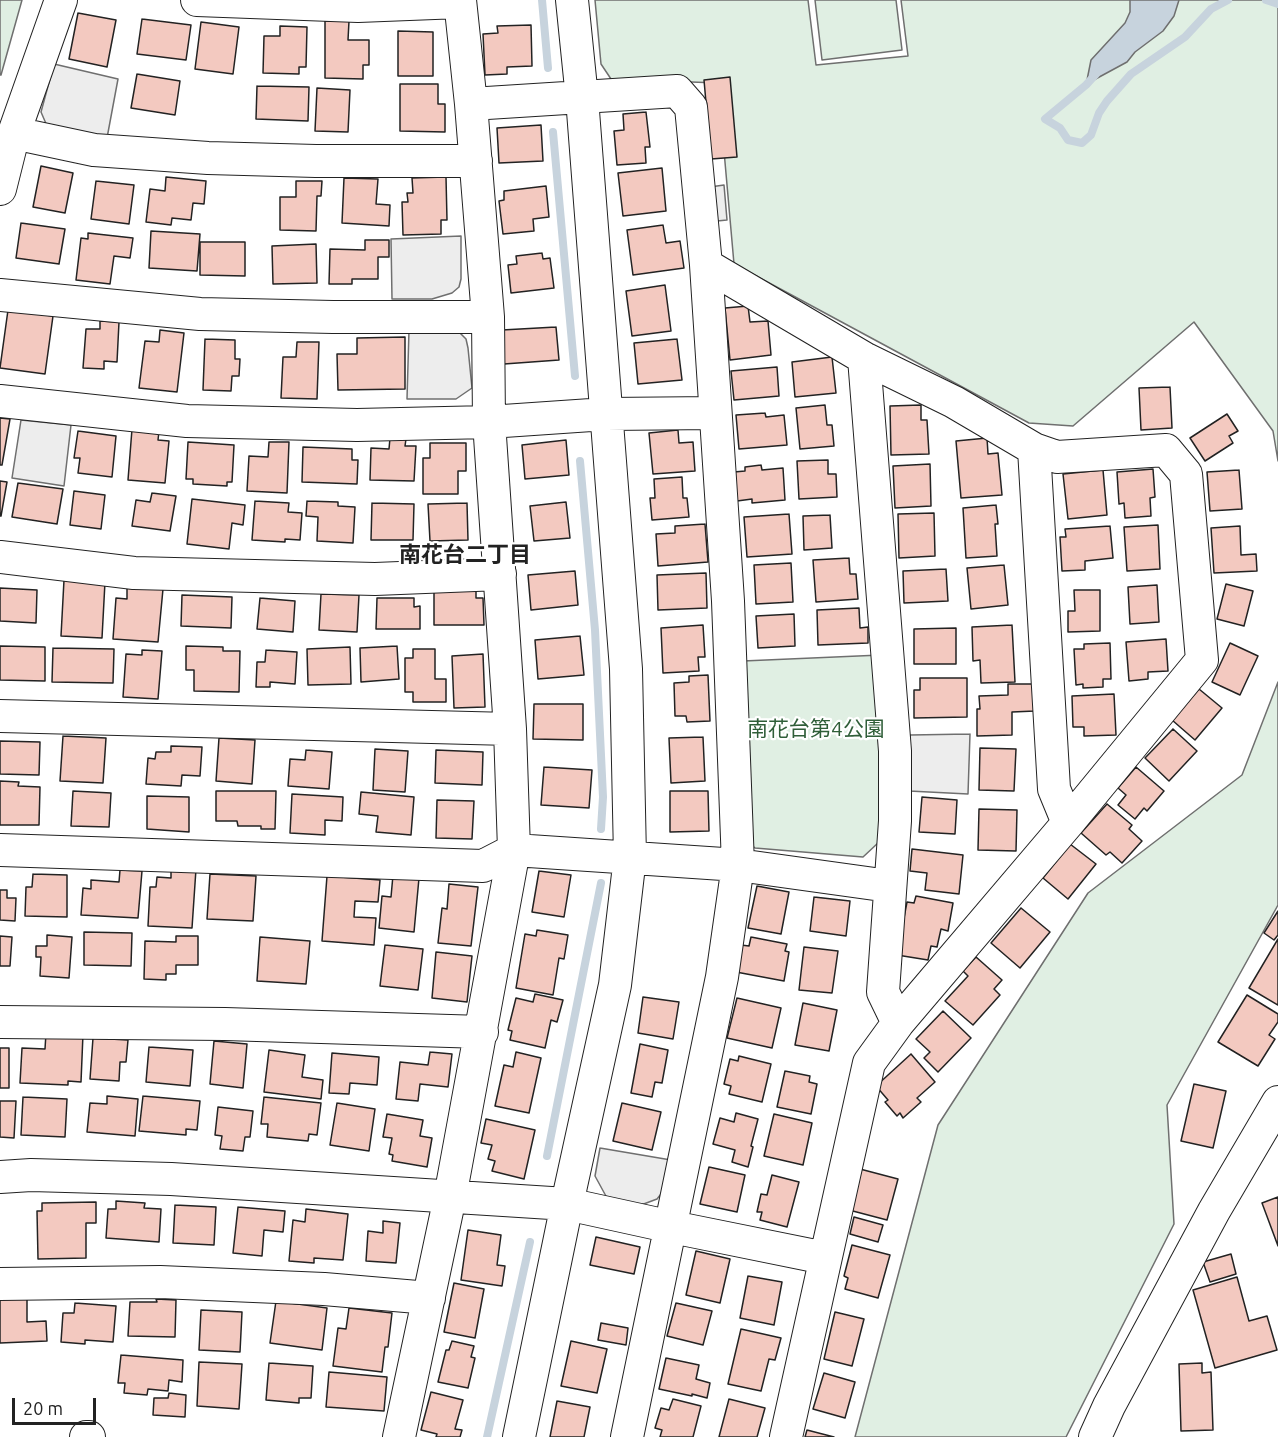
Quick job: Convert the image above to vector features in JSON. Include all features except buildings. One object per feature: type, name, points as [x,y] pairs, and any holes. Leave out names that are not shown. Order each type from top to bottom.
[{"type":"street","points":[[0,189],[14,133],[61,0]]},
{"type":"street","points":[[197,0],[358,6],[460,1],[471,104],[488,317],[489,422],[510,729],[514,850],[450,1197],[399,1437]]},
{"type":"street","points":[[519,1437],[615,985],[630,857],[626,669],[582,98],[572,0]]},
{"type":"street","points":[[471,104],[677,91],[691,107],[706,265],[728,601],[738,865],[722,977],[627,1437]]},
{"type":"street","points":[[14,133],[94,150],[208,158],[476,161]]},
{"type":"street","points":[[706,265],[864,358],[954,402],[1034,449],[1057,457],[1166,450],[1186,474],[1202,660],[1068,823],[898,1023],[869,1063],[786,1437]]},
{"type":"street","points":[[0,295],[200,314],[488,317]]},
{"type":"street","points":[[864,358],[896,751],[883,992],[898,1023]]},
{"type":"street","points":[[0,401],[187,422],[357,424],[489,422],[606,414],[715,413]]},
{"type":"street","points":[[1034,449],[1054,789],[1068,823]]},
{"type":"street","points":[[0,557],[134,573],[375,579],[500,574]]},
{"type":"street","points":[[0,716],[510,729]]},
{"type":"street","points":[[0,850],[483,866],[514,850],[738,865],[889,886]]},
{"type":"street","points":[[0,1022],[225,1024],[482,1032]]},
{"type":"street","points":[[1095,1437],[1114,1395],[1214,1211],[1278,1102]]},
{"type":"street","points":[[0,1177],[171,1179],[567,1203],[825,1258]]},
{"type":"street","points":[[0,1284],[160,1282],[324,1289],[429,1298]]},
{"type":"green space","points":[[0,0],[22,0],[1,75],[0,75]]},
{"type":"green space","points":[[595,0],[808,0],[816,65],[908,56],[901,0],[1278,0],[1278,461],[1273,431],[1194,322],[1073,426],[1029,423],[734,264],[718,83],[611,79],[601,64]]},
{"type":"green space","points":[[815,0],[896,0],[902,50],[822,60]]},
{"type":"green space","name":"南花台第4公園","points":[[881,655],[886,753],[878,843],[863,857],[755,848],[744,838],[743,661]]},
{"type":"green space","points":[[1278,682],[1278,905],[1167,1105],[1174,1224],[1066,1437],[855,1437],[938,1125],[1088,893],[1242,775]]},
{"type":"shaded area","points":[[1130,0],[1179,0],[1174,16],[1163,31],[1135,52],[1127,62],[1090,82],[1087,80],[1091,60],[1125,23],[1130,12]]},
{"type":"shaded area","points":[[54,64],[118,79],[107,138],[47,126],[41,112]]},
{"type":"shaded area","points":[[724,185],[727,220],[707,222],[703,188]]},
{"type":"shaded area","points":[[461,236],[459,287],[452,293],[432,299],[392,299],[391,239]]},
{"type":"shaded area","points":[[409,330],[459,332],[466,339],[472,388],[456,399],[407,399]]},
{"type":"shaded area","points":[[21,420],[71,425],[64,486],[12,478]]},
{"type":"shaded area","points":[[970,734],[968,794],[909,791],[910,735]]},
{"type":"shaded area","points":[[600,1148],[671,1160],[661,1194],[657,1199],[641,1205],[607,1198],[595,1176]]},
{"type":"waterway","points":[[542,0],[548,68]]},
{"type":"waterway","points":[[1096,74],[1045,119],[1060,128],[1068,140],[1082,143],[1091,135],[1099,113],[1107,101],[1131,74],[1185,37],[1211,9],[1228,0]]},
{"type":"waterway","points":[[1266,0],[1278,4]]},
{"type":"waterway","points":[[553,132],[575,376]]},
{"type":"waterway","points":[[580,461],[595,630],[603,797],[601,829]]},
{"type":"waterway","points":[[547,1156],[601,883]]},
{"type":"waterway","points":[[487,1437],[530,1242]]},
{"type":"district","name":"南花台二丁目","points":[[465,555]]}]
